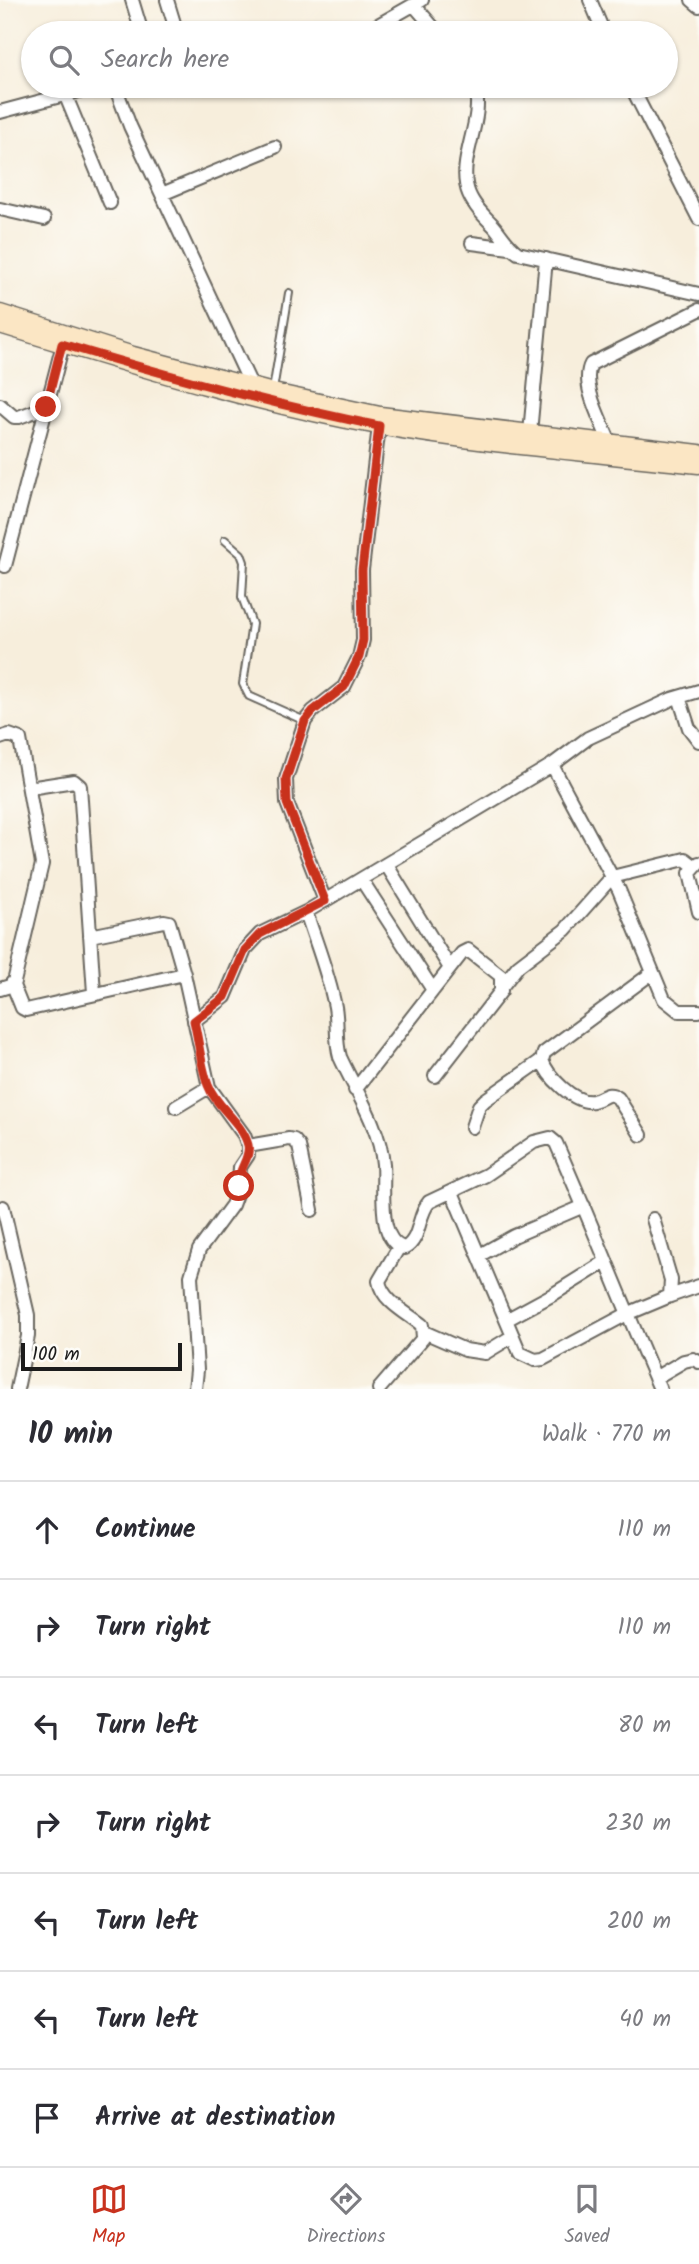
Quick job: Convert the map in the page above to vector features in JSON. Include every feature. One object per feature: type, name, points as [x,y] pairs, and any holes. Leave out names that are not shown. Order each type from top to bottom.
[{"type":"street","points":[[132,0],[138,21]]},
{"type":"street","points":[[167,0],[173,21]]},
{"type":"street","points":[[590,0],[599,21]]},
{"type":"street","points":[[692,0],[699,6]]},
{"type":"street","points":[[385,21],[418,2],[430,21]]},
{"type":"street","points":[[0,112],[51,98]]},
{"type":"street","points":[[67,98],[110,203]]},
{"type":"street","points":[[120,98],[130,126],[251,385]]},
{"type":"street","points":[[477,98],[477,118],[465,169],[465,181],[473,203],[510,248],[518,253],[546,260],[699,294]]},
{"type":"street","points":[[637,98],[699,219]]},
{"type":"street","points":[[162,194],[275,147]]},
{"type":"street","points":[[0,209],[44,219]]},
{"type":"street","points":[[472,243],[510,248]]},
{"type":"street","points":[[530,433],[546,260]]},
{"type":"street","points":[[610,443],[587,382],[587,372],[591,364],[699,310]]},
{"type":"street","points":[[0,313],[133,355],[273,392],[380,415],[699,453]]},
{"type":"street","points":[[0,325],[176,379],[281,406],[379,426],[467,439],[699,465]]},
{"type":"street","points":[[5,566],[62,344]]},
{"type":"street","points":[[0,405],[14,417],[46,407]]},
{"type":"street","points":[[325,901],[287,803],[286,779],[305,721],[313,711],[344,687],[361,649],[362,570],[379,426]]},
{"type":"street","points":[[194,1021],[225,997],[245,950],[260,934],[325,901],[552,765],[588,738],[678,697],[699,691]]},
{"type":"street","points":[[678,697],[689,728],[699,741]]},
{"type":"street","points":[[0,738],[9,735],[20,739],[41,864],[12,983],[22,1008],[26,1010],[184,974]]},
{"type":"street","points":[[552,765],[624,901],[664,999],[672,1007],[688,1013],[699,1012]]},
{"type":"street","points":[[29,788],[74,781],[80,786],[94,993]]},
{"type":"street","points":[[503,985],[518,966],[565,930],[612,877],[685,859],[696,864],[690,873],[699,912]]},
{"type":"street","points":[[386,864],[450,968]]},
{"type":"street","points":[[361,879],[433,990]]},
{"type":"street","points":[[306,912],[336,1012],[336,1044],[380,1145],[384,1217],[388,1231],[399,1247],[411,1245],[424,1208],[429,1202],[486,1175],[534,1142],[550,1138],[556,1143],[584,1206],[657,1383],[684,1361],[697,1359]]},
{"type":"street","points":[[90,936],[169,922],[184,974],[209,1087],[244,1135],[248,1146],[248,1155],[240,1167],[236,1196],[199,1250],[191,1276],[197,1370],[195,1389]]},
{"type":"street","points":[[355,1090],[461,953],[468,950],[501,976],[502,991],[435,1076]]},
{"type":"street","points":[[472,1127],[479,1105],[542,1060],[544,1053],[652,973]]},
{"type":"street","points":[[0,989],[12,983]]},
{"type":"street","points":[[542,1060],[551,1076],[569,1093],[588,1101],[613,1094],[641,1135]]},
{"type":"street","points":[[176,1107],[209,1087]]},
{"type":"street","points":[[248,1146],[294,1140],[299,1146],[312,1210]]},
{"type":"street","points":[[452,1192],[520,1353],[535,1360],[543,1359],[627,1314],[699,1286]]},
{"type":"street","points":[[480,1255],[514,1236],[584,1206]]},
{"type":"street","points":[[3,1207],[28,1315],[28,1336],[17,1389]]},
{"type":"street","points":[[653,1219],[671,1280],[670,1296]]},
{"type":"street","points":[[379,1389],[423,1338],[424,1332],[422,1325],[380,1289],[379,1281],[399,1247]]},
{"type":"street","points":[[506,1320],[552,1296],[605,1262]]},
{"type":"street","points":[[424,1332],[465,1350],[485,1353],[513,1336]]},
{"type":"lane","points":[[273,392],[289,293]]},
{"type":"lane","points":[[225,540],[241,554],[244,562],[242,597],[252,624],[243,684],[245,691],[249,696],[305,721]]},
{"type":"route","points":[[46,407],[62,344],[176,379],[281,406],[379,426],[362,570],[363,640],[359,657],[344,687],[313,711],[305,721],[286,779],[287,803],[325,901],[253,940],[245,950],[225,997],[194,1021],[209,1087],[244,1135],[248,1146],[248,1155],[240,1167],[239,1186]]}]
